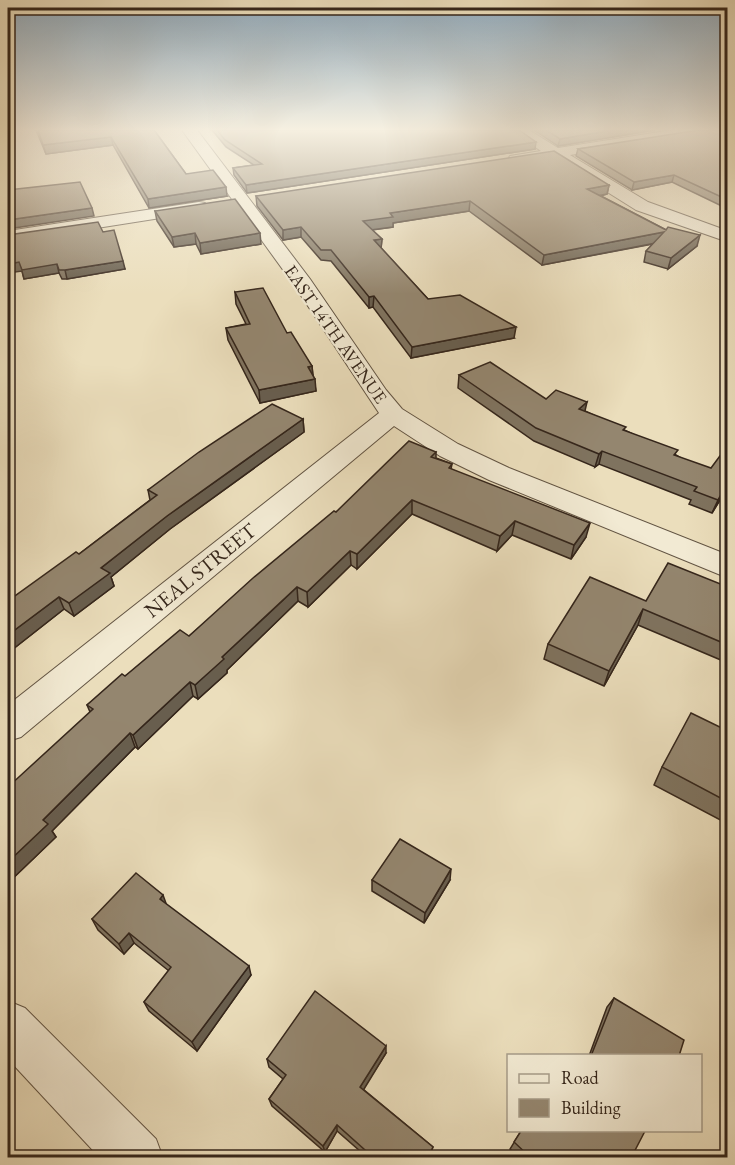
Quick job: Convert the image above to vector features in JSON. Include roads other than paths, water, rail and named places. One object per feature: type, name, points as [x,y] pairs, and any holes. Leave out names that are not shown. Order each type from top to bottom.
[{"type":"street","name":"EAST 14TH AVENUE","points":[[239,184],[253,199],[303,283],[377,395],[393,414],[449,450],[499,474],[728,567]]},
{"type":"street","points":[[607,184],[642,206],[728,237]]},
{"type":"street","points":[[8,237],[253,199]]},
{"type":"street","name":"NEAL STREET","points":[[8,726],[393,414]]},
{"type":"street","points":[[8,1025],[137,1158]]}]
